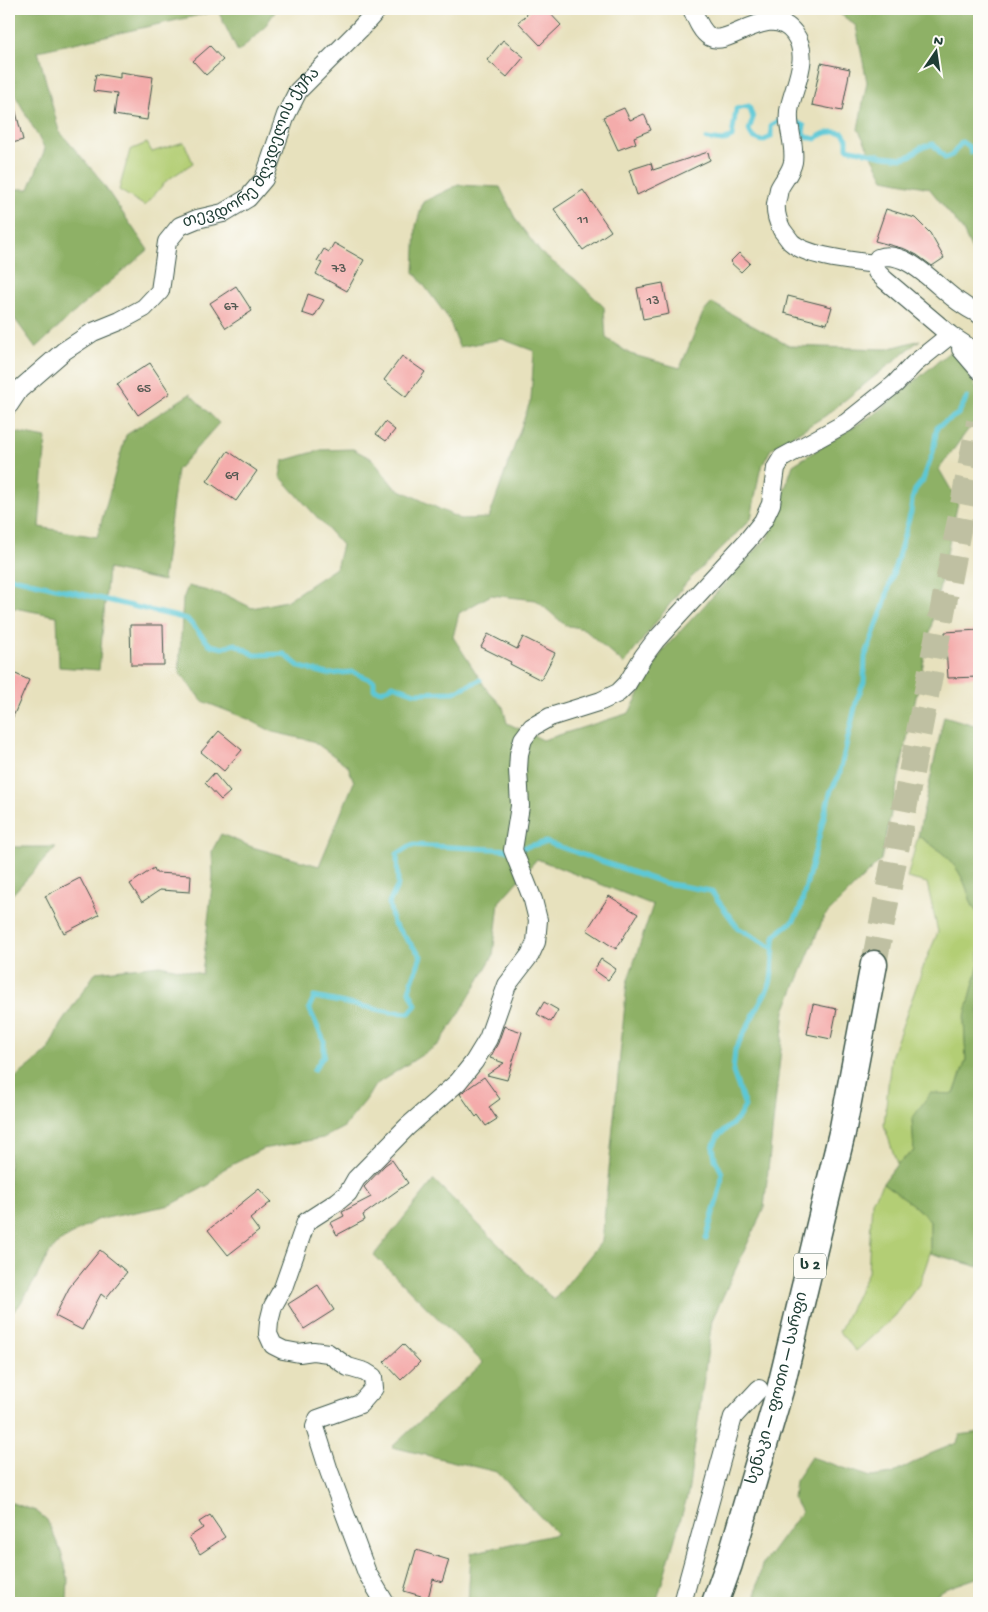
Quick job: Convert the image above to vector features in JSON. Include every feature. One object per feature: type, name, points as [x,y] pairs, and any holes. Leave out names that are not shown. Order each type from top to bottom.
[{"type":"highway","name":"სენაკი — ფოთი — სარფი","points":[[715,1603],[729,1564],[780,1390],[842,1133],[874,964]]},
{"type":"street","name":"თევდორე მღვდელის ქუჩა","points":[[9,405],[19,390],[64,351],[93,332],[120,321],[144,308],[160,291],[166,242],[180,226],[223,213],[248,198],[264,179],[286,115],[298,91],[378,9]]},
{"type":"street","points":[[692,9],[705,33],[712,38],[722,38],[770,21],[784,24],[794,33],[800,47],[802,65],[789,108],[788,119],[794,148],[793,164],[779,189],[776,207],[780,226],[792,243],[806,252],[875,264]]},
{"type":"street","points":[[979,314],[961,304],[907,262],[895,257],[884,256],[878,258],[875,264],[877,272],[885,280],[950,335],[979,354]]},
{"type":"street","points":[[950,335],[979,370]]},
{"type":"street","points":[[385,1603],[367,1573],[329,1471],[315,1427],[318,1419],[360,1404],[374,1388],[373,1377],[366,1372],[348,1367],[328,1353],[313,1351],[299,1353],[283,1350],[273,1345],[268,1334],[273,1306],[284,1288],[306,1222],[337,1202],[348,1192],[356,1179],[401,1133],[458,1082],[474,1062],[488,1039],[507,985],[530,955],[536,942],[538,920],[533,900],[513,850],[520,806],[519,754],[523,739],[532,726],[550,717],[601,701],[618,693],[628,684],[654,641],[747,541],[763,521],[771,504],[776,468],[782,458],[846,423],[950,335]]},
{"type":"street","points":[[682,1603],[733,1417],[759,1389]]},
{"type":"green space","points":[[9,9],[277,9],[263,29],[238,52],[218,11],[38,51],[59,131],[96,174],[148,250],[79,308],[36,348],[9,311],[9,189],[29,189],[45,149],[13,91],[9,91]]},
{"type":"green space","points":[[834,9],[979,9],[979,265],[962,229],[929,188],[884,179],[858,129],[867,82],[856,26]]},
{"type":"green space","points":[[184,142],[193,163],[166,181],[145,206],[119,190],[130,150],[147,143],[152,152]]},
{"type":"green space","points":[[458,185],[500,187],[516,220],[541,253],[575,279],[604,307],[606,338],[630,354],[680,368],[703,313],[712,303],[789,346],[887,349],[920,340],[825,416],[771,449],[760,470],[751,519],[686,583],[624,664],[584,629],[565,625],[536,600],[491,595],[459,613],[453,637],[487,690],[503,707],[507,723],[543,740],[629,713],[663,650],[769,536],[793,465],[879,411],[953,349],[979,392],[979,415],[939,469],[958,502],[881,860],[824,917],[785,1011],[764,1208],[712,1320],[688,1494],[656,1603],[468,1603],[471,1553],[557,1534],[497,1472],[392,1447],[483,1363],[374,1255],[434,1180],[554,1300],[602,1241],[627,983],[653,905],[537,859],[499,902],[493,956],[458,1016],[439,1044],[375,1085],[366,1100],[344,1127],[323,1138],[262,1149],[222,1170],[210,1184],[171,1205],[96,1220],[59,1242],[48,1255],[18,1307],[9,1316],[9,1083],[47,1052],[60,1025],[96,972],[160,965],[202,974],[213,877],[212,851],[221,834],[252,847],[319,866],[354,782],[348,766],[313,741],[273,732],[248,719],[202,701],[179,672],[183,599],[188,586],[228,596],[252,608],[286,601],[336,568],[342,545],[280,476],[283,461],[321,450],[353,449],[372,459],[394,487],[460,519],[489,518],[531,399],[534,351],[502,339],[459,347],[449,319],[414,272],[416,226],[423,202]]},
{"type":"green space","points":[[190,394],[219,423],[177,470],[163,581],[108,569],[99,670],[59,667],[57,616],[9,607],[9,431],[46,438],[39,527],[97,537],[126,435]]},
{"type":"green space","points":[[944,716],[977,726],[979,717],[979,915],[972,905],[958,870],[940,851],[918,836]]},
{"type":"green space","points":[[918,836],[947,857],[962,878],[972,905],[979,915],[979,964],[964,1020],[966,1060],[954,1094],[912,1119],[914,1151],[897,1164],[884,1125],[891,1057],[938,932],[927,883],[907,878]]},
{"type":"green space","points":[[9,847],[56,847],[9,898]]},
{"type":"green space","points":[[979,964],[979,1267],[930,1253],[930,1220],[883,1183],[897,1164],[914,1151],[912,1119],[930,1093],[954,1094],[966,1060],[964,1020]]},
{"type":"green space","points":[[883,1183],[930,1220],[930,1253],[920,1283],[895,1316],[856,1351],[839,1332],[868,1272],[872,1201]]},
{"type":"green space","points":[[979,1432],[979,1577],[942,1590],[926,1603],[757,1603],[756,1592],[762,1565],[801,1512],[793,1498],[795,1481],[811,1457],[871,1477],[892,1474],[930,1454],[957,1443],[960,1435]]},
{"type":"green space","points":[[9,1502],[36,1511],[47,1520],[61,1552],[68,1578],[67,1603],[9,1603]]},
{"type":"building","points":[[533,9],[546,9],[561,25],[540,45],[518,22]]},
{"type":"building","points":[[503,40],[524,57],[507,77],[487,60]]},
{"type":"building","points":[[210,46],[223,60],[206,75],[193,61]]},
{"type":"building","points":[[821,63],[850,69],[842,111],[812,105]]},
{"type":"building","points":[[120,72],[153,77],[147,120],[114,115],[117,94],[93,91],[96,74],[120,78]]},
{"type":"building","points":[[9,104],[14,104],[23,140],[9,144]]},
{"type":"building","points":[[624,108],[630,120],[644,114],[651,130],[634,137],[636,143],[618,150],[603,117]]},
{"type":"building","points":[[708,152],[710,160],[637,195],[629,170],[651,163],[653,170]]},
{"type":"building","points":[[583,190],[611,231],[583,250],[554,209]]},
{"type":"building","points":[[886,209],[915,218],[930,233],[944,258],[932,266],[905,249],[875,241]]},
{"type":"building","points":[[334,243],[364,260],[347,291],[316,274],[322,263],[317,261],[324,249],[329,252]]},
{"type":"building","points":[[739,253],[750,263],[741,272],[730,262]]},
{"type":"building","points":[[663,283],[669,314],[643,319],[637,288]]},
{"type":"building","points":[[236,286],[252,311],[226,328],[210,303]]},
{"type":"building","points":[[308,294],[324,300],[314,317],[302,313]]},
{"type":"building","points":[[788,296],[832,307],[827,324],[784,313]]},
{"type":"building","points":[[402,356],[425,372],[406,397],[384,380]]},
{"type":"building","points":[[150,363],[170,393],[138,415],[117,384]]},
{"type":"building","points":[[385,422],[395,430],[386,441],[376,434]]},
{"type":"building","points":[[228,451],[257,471],[236,501],[207,481]]},
{"type":"building","points":[[130,625],[163,625],[164,665],[131,665]]},
{"type":"building","points":[[979,630],[979,677],[948,678],[945,632]]},
{"type":"building","points":[[488,634],[517,649],[523,637],[555,653],[541,680],[481,647]]},
{"type":"building","points":[[9,671],[29,680],[9,726]]},
{"type":"building","points":[[219,731],[242,750],[224,771],[201,752]]},
{"type":"building","points":[[214,773],[230,792],[221,800],[205,783]]},
{"type":"building","points":[[154,868],[156,873],[191,875],[190,892],[160,890],[142,902],[130,884]]},
{"type":"building","points":[[80,878],[99,915],[64,933],[45,896]]},
{"type":"building","points":[[609,896],[638,914],[616,949],[587,930]]},
{"type":"building","points":[[601,959],[616,969],[608,980],[594,970]]},
{"type":"building","points":[[544,1002],[558,1010],[551,1022],[537,1014]]},
{"type":"building","points":[[813,1004],[837,1009],[831,1039],[807,1034]]},
{"type":"building","points":[[504,1026],[522,1032],[507,1080],[487,1075],[504,1063],[490,1058]]},
{"type":"building","points":[[484,1077],[500,1099],[489,1107],[497,1119],[486,1126],[478,1115],[476,1117],[460,1094]]},
{"type":"building","points":[[392,1160],[408,1183],[363,1215],[365,1220],[337,1235],[330,1223],[344,1216],[342,1212],[371,1197],[364,1187]]},
{"type":"building","points":[[259,1189],[271,1202],[250,1219],[259,1231],[228,1255],[208,1230]]},
{"type":"building","points":[[100,1250],[127,1272],[106,1298],[101,1294],[82,1330],[55,1316],[69,1288]]},
{"type":"building","points":[[318,1285],[334,1310],[304,1329],[288,1304]]},
{"type":"building","points":[[403,1344],[420,1362],[401,1380],[384,1362]]},
{"type":"building","points":[[210,1515],[225,1537],[200,1554],[189,1537],[203,1528],[199,1522]]},
{"type":"building","points":[[416,1550],[449,1560],[442,1582],[433,1579],[428,1598],[404,1591]]},
{"type":"waterway","points":[[707,139],[723,141],[732,137],[736,109],[749,106],[753,118],[749,130],[752,137],[762,141],[771,137],[771,125],[780,120]]},
{"type":"waterway","points":[[794,121],[804,126],[803,133],[807,137],[816,139],[828,132],[843,133],[847,139],[847,148],[884,156],[902,158],[910,156],[920,148],[933,144],[945,158],[952,155],[962,142],[969,147],[971,152],[979,151]]},
{"type":"waterway","points":[[706,1239],[721,1185],[722,1173],[715,1159],[713,1147],[718,1136],[737,1120],[745,1106],[733,1072],[735,1050],[770,984],[775,935],[794,920],[800,909],[831,790],[839,776],[857,699],[864,682],[865,657],[883,608],[911,512],[915,490],[923,480],[933,452],[937,427],[958,414],[967,398]]},
{"type":"waterway","points":[[9,577],[187,619],[210,645],[223,648],[235,644],[255,655],[284,654],[300,667],[328,674],[353,672],[374,681],[374,689],[382,691],[393,685],[415,693],[454,692],[480,680]]},
{"type":"waterway","points":[[314,1070],[324,1055],[324,1041],[309,1008],[314,997],[391,1012],[409,1013],[416,1005],[409,990],[421,956],[393,923],[389,903],[398,885],[397,854],[411,845],[513,850],[546,842],[664,883],[711,891],[738,928],[773,948]]},
{"type":"tunnel","points":[[874,964],[979,422]]}]
